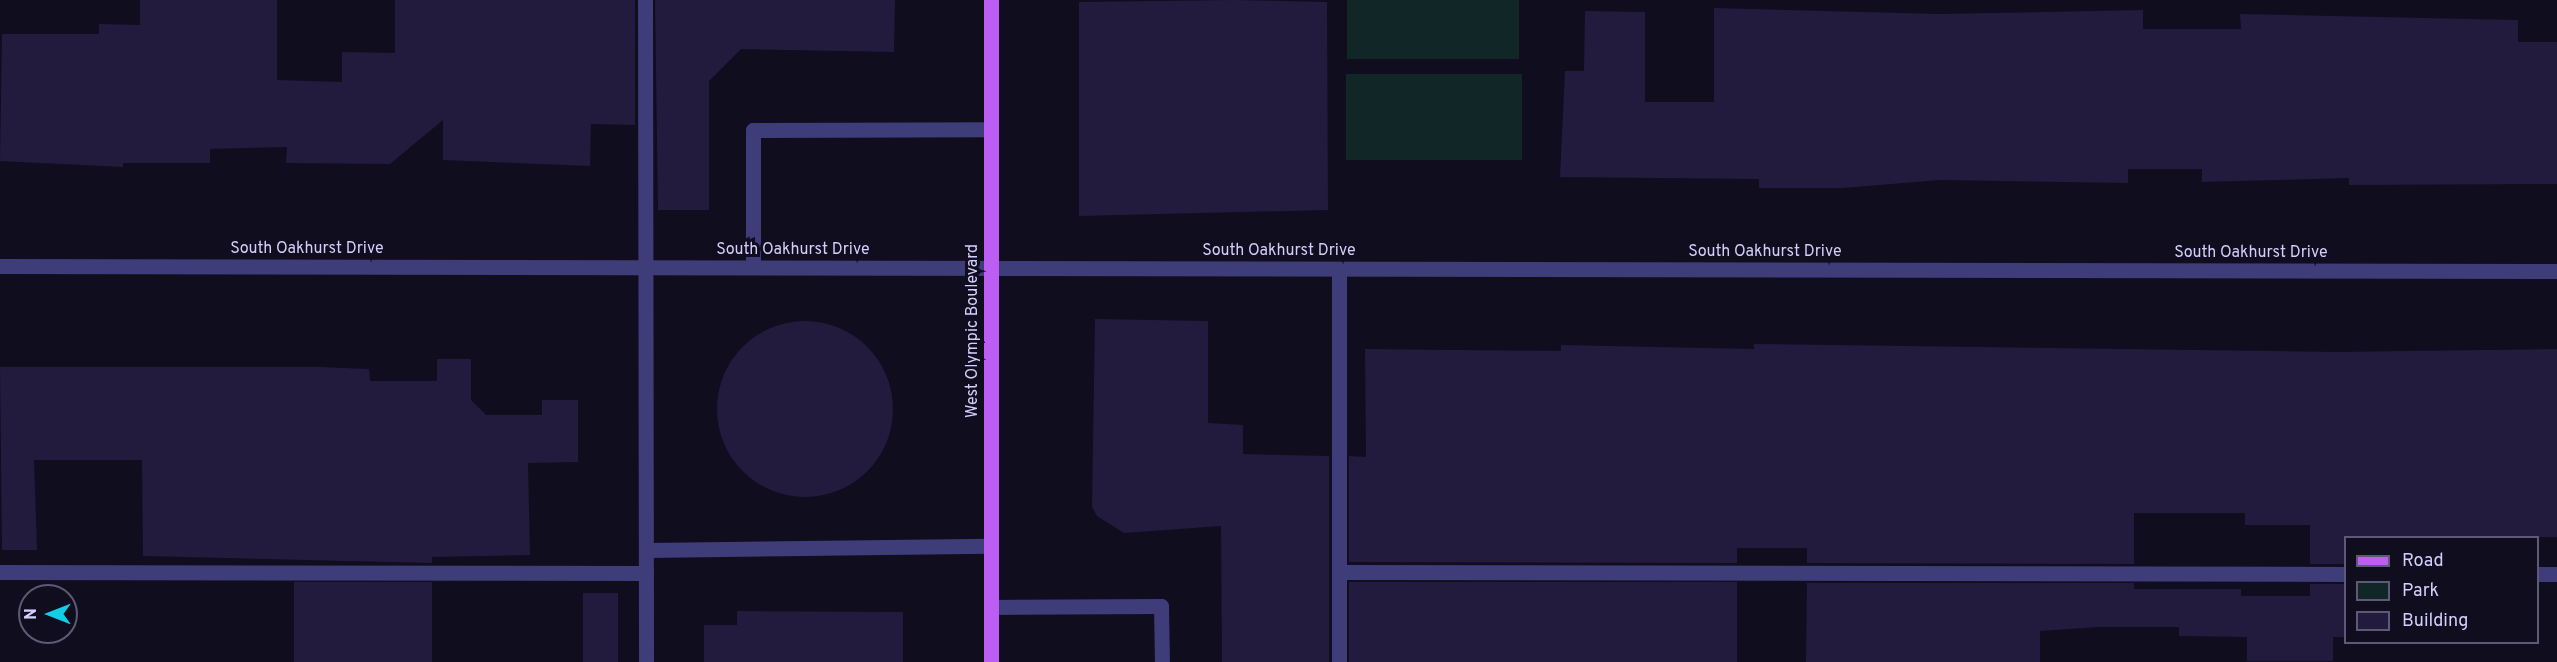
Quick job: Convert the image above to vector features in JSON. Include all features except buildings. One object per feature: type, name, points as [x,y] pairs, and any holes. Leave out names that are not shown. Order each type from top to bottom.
[{"type":"main road","name":"West Olympic Boulevard","points":[[991,0],[991,662]]},
{"type":"street","points":[[645,0],[646,662]]},
{"type":"street","points":[[753,267],[753,130],[991,129]]},
{"type":"street","name":"South Oakhurst Drive","points":[[0,266],[2557,271]]},
{"type":"street","points":[[1339,269],[1339,662]]},
{"type":"street","points":[[646,550],[991,546]]},
{"type":"street","points":[[0,572],[646,573]]},
{"type":"street","points":[[1339,572],[2344,574]]},
{"type":"street","points":[[2539,574],[2557,574]]},
{"type":"street","points":[[991,607],[1161,606],[1162,662]]},
{"type":"green space","points":[[1347,0],[1519,0],[1519,59],[1347,59]]},
{"type":"green space","points":[[1346,74],[1522,74],[1522,160],[1346,160]]}]
